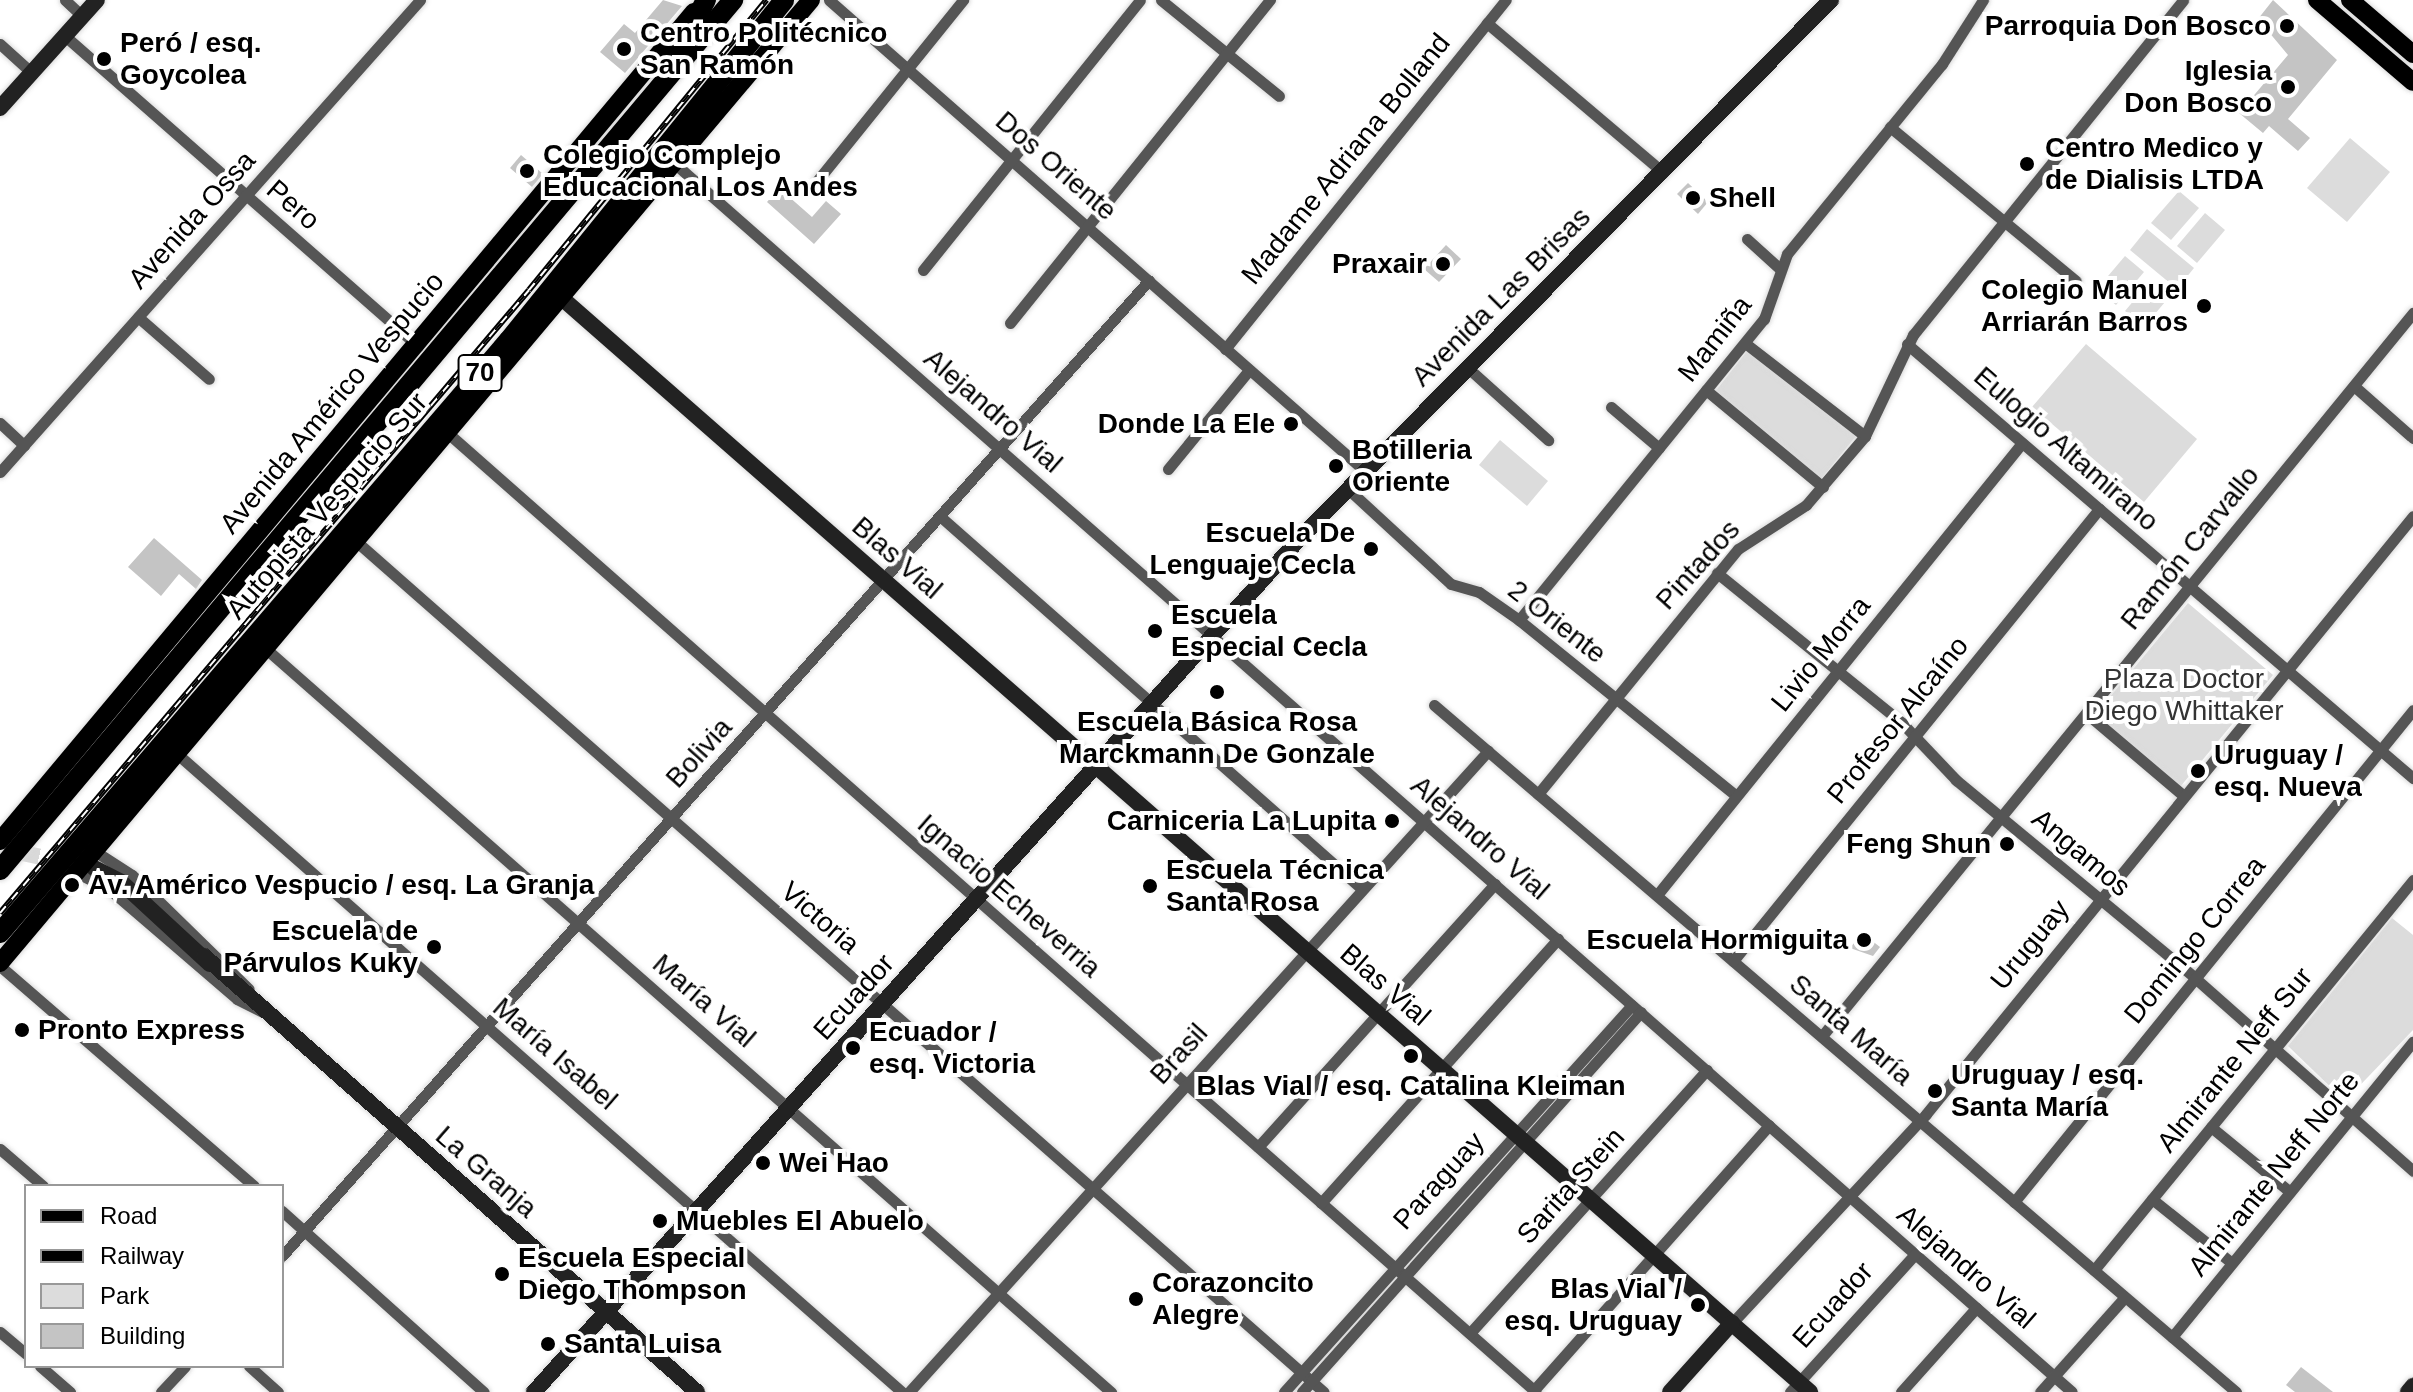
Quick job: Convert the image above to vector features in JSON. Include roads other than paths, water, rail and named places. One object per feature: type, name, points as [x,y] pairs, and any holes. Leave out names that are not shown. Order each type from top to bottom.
[{"type":"highway","points":[[657,93],[705,0]]},
{"type":"highway","name":"Autopista Vespucio Sur","points":[[0,870],[733,0]]},
{"type":"highway","name":"Autopista Vespucio Sur","points":[[0,933],[509,340],[785,0]]},
{"type":"main road","name":"Avenida Américo Vespucio","points":[[0,840],[418,346],[705,0]]},
{"type":"main road","points":[[0,964],[75,872],[93,859],[175,752],[564,300],[811,0]]},
{"type":"main road","points":[[2317,0],[2413,82]]},
{"type":"main road","points":[[2350,0],[2413,54]]},
{"type":"street","points":[[65,0],[82,16]]},
{"type":"street","points":[[0,108],[97,0]]},
{"type":"street","name":"Avenida Ossa","points":[[0,472],[420,0]]},
{"type":"street","name":"Dos Oriente","points":[[829,0],[1365,471]]},
{"type":"street","points":[[817,181],[963,0]]},
{"type":"street","points":[[923,270],[1140,0]]},
{"type":"street","points":[[1161,0],[1279,96]]},
{"type":"street","points":[[1010,323],[1270,0]]},
{"type":"street","name":"Madame Adriana Bolland","points":[[1225,349],[1506,0]]},
{"type":"street","name":"Avenida Las Brisas","points":[[1211,634],[1365,471],[1831,0]]},
{"type":"street","name":"Mamiña","points":[[1519,620],[1745,343],[1773,305],[1779,268],[1890,127],[1983,0]]},
{"type":"street","name":"Pintados","points":[[1538,794],[1745,542],[1796,512],[1823,487],[1865,436],[1907,344],[2002,220],[2183,0]]},
{"type":"street","points":[[1487,23],[1663,172]]},
{"type":"street","name":"Pero","points":[[65,36],[418,346]]},
{"type":"street","points":[[0,44],[32,73]]},
{"type":"street","points":[[1890,127],[2076,281]]},
{"type":"street","name":"Alejandro Vial","points":[[674,163],[2072,1392]]},
{"type":"street","points":[[1747,239],[1779,268]]},
{"type":"street","name":"Bolivia","points":[[284,1254],[1002,451],[1149,280]]},
{"type":"street","name":"Blas Vial","points":[[564,300],[1732,1323],[1800,1389]]},
{"type":"street","name":"Ramón Carvallo","points":[[1822,1036],[2413,313]]},
{"type":"street","points":[[138,317],[209,379]]},
{"type":"street","points":[[1745,343],[1865,436]]},
{"type":"street","name":"Eulogio Altamirano","points":[[1907,344],[2413,778]]},
{"type":"street","points":[[1468,368],[1548,440]]},
{"type":"street","points":[[1168,469],[1249,370]]},
{"type":"street","points":[[2354,386],[2413,438]]},
{"type":"street","points":[[1706,390],[1823,487]]},
{"type":"street","points":[[1611,407],[1659,448]]},
{"type":"street","points":[[0,423],[24,445]]},
{"type":"street","name":"Ignacio Echeverria","points":[[450,435],[1535,1391]]},
{"type":"street","name":"Livio Morra","points":[[1657,895],[2022,443]]},
{"type":"street","name":"2 Oriente","points":[[1348,489],[1451,584],[1482,594],[1519,620],[1736,796]]},
{"type":"street","name":"Profesor Alcaíno","points":[[1733,961],[2099,509]]},
{"type":"street","name":"Uruguay","points":[[1670,1392],[1846,1193],[1920,1121],[2413,516]]},
{"type":"street","points":[[942,518],[1361,888]]},
{"type":"street","name":"Victoria","points":[[357,542],[1324,1392]]},
{"type":"street","name":"Angamos","points":[[1717,573],[1916,736],[2001,817],[2195,978],[2413,1171]]},
{"type":"street","name":"Ecuador","points":[[534,1392],[1211,634]]},
{"type":"street","name":"María Vial","points":[[265,648],[1111,1392]]},
{"type":"street","name":"Santa María","points":[[1434,705],[2236,1392]]},
{"type":"street","name":"Domingo Correa","points":[[2014,1202],[2413,710]]},
{"type":"street","points":[[2086,713],[2184,796]]},
{"type":"street","name":"Brasil","points":[[909,1392],[1422,820],[1488,751]]},
{"type":"street","name":"María Isabel","points":[[175,752],[902,1392]]},
{"type":"street","name":"La Granja","points":[[93,859],[263,1012]]},
{"type":"street","name":"La Granja","points":[[93,859],[132,875],[278,1022],[697,1392]]},
{"type":"street","name":"La Granja","points":[[75,872],[108,888],[237,999],[278,1022]]},
{"type":"street","name":"Almirante Neff Sur","points":[[2094,1270],[2413,880]]},
{"type":"street","points":[[1258,1147],[1495,884]]},
{"type":"street","points":[[1321,1203],[1558,939]]},
{"type":"street","name":"La Granja","points":[[204,956],[255,996]]},
{"type":"street","points":[[0,964],[252,1184]]},
{"type":"street","name":"Paraguay","points":[[1284,1392],[1395,1267],[1520,1137],[1636,1008]]},
{"type":"street","name":"Almirante Neff Norte","points":[[2172,1337],[2413,1042]]},
{"type":"street","name":"Sarita Stein","points":[[1470,1333],[1707,1070]]},
{"type":"street","points":[[1535,1391],[1769,1125]]},
{"type":"street","points":[[2211,1127],[2290,1192]]},
{"type":"street","name":"Paraguay","points":[[1302,1392],[1405,1276],[1520,1137]]},
{"type":"street","points":[[0,1149],[41,1184]]},
{"type":"street","points":[[2152,1199],[2232,1263]]},
{"type":"street","points":[[284,1213],[484,1392]]},
{"type":"street","name":"Ecuador","points":[[1800,1389],[1915,1254]]},
{"type":"street","points":[[2040,1392],[2125,1297]]},
{"type":"street","points":[[1901,1392],[1976,1308]]},
{"type":"street","points":[[0,1332],[24,1352]]},
{"type":"street","points":[[42,1368],[70,1392]]},
{"type":"street","points":[[161,1392],[183,1368]]},
{"type":"street","points":[[251,1368],[278,1392]]},
{"type":"street","points":[[2408,1392],[2413,1386]]},
{"type":"tunnel","points":[[0,848],[69,863]]},
{"type":"railway","points":[[0,913],[529,290],[766,0]]},
{"type":"place","name":"Parroquia Don Bosco","points":[[2287,26]]},
{"type":"place","name":"Centro Politécnico San Ramón","points":[[624,49]]},
{"type":"place","name":"Peró / esq. Goycolea","points":[[104,59]]},
{"type":"place","name":"Iglesia Don Bosco","points":[[2288,87]]},
{"type":"place","name":"Centro Medico y de Dialisis LTDA","points":[[2027,164]]},
{"type":"place","name":"Colegio Complejo Educacional Los Andes","points":[[527,171]]},
{"type":"place","name":"Shell","points":[[1693,198]]},
{"type":"place","name":"Praxair","points":[[1443,264]]},
{"type":"place","name":"Colegio Manuel Arriarán Barros","points":[[2204,306]]},
{"type":"place","name":"Donde La Ele","points":[[1291,424]]},
{"type":"place","name":"Botilleria Oriente","points":[[1336,466]]},
{"type":"place","name":"Escuela De Lenguaje Cecla","points":[[1371,549]]},
{"type":"place","name":"Escuela Especial Cecla","points":[[1155,631]]},
{"type":"place","name":"Escuela Básica Rosa Marckmann De Gonzale","points":[[1217,692]]},
{"type":"place","name":"Uruguay / esq. Nueva","points":[[2198,771]]},
{"type":"place","name":"Carniceria La Lupita","points":[[1392,821]]},
{"type":"place","name":"Feng Shun","points":[[2007,844]]},
{"type":"place","name":"Av. Américo Vespucio / esq. La Granja","points":[[72,885]]},
{"type":"place","name":"Escuela Técnica Santa Rosa","points":[[1150,886]]},
{"type":"place","name":"Escuela Hormiguita","points":[[1864,940]]},
{"type":"place","name":"Escuela de Párvulos Kuky","points":[[434,947]]},
{"type":"place","name":"Pronto Express","points":[[22,1030]]},
{"type":"place","name":"Ecuador / esq. Victoria","points":[[853,1048]]},
{"type":"place","name":"Blas Vial / esq. Catalina Kleiman","points":[[1411,1056]]},
{"type":"place","name":"Uruguay / esq. Santa María","points":[[1935,1091]]},
{"type":"place","name":"Wei Hao","points":[[763,1163]]},
{"type":"place","name":"Muebles El Abuelo","points":[[660,1221]]},
{"type":"place","name":"Escuela Especial Diego Thompson","points":[[502,1274]]},
{"type":"place","name":"Corazoncito Alegre","points":[[1136,1299]]},
{"type":"place","name":"Blas Vial / esq. Uruguay","points":[[1698,1305]]},
{"type":"place","name":"Santa Luisa","points":[[548,1344]]},
{"type":"park label","name":"Plaza Doctor Diego Whittaker","points":[[2184,695]]}]
